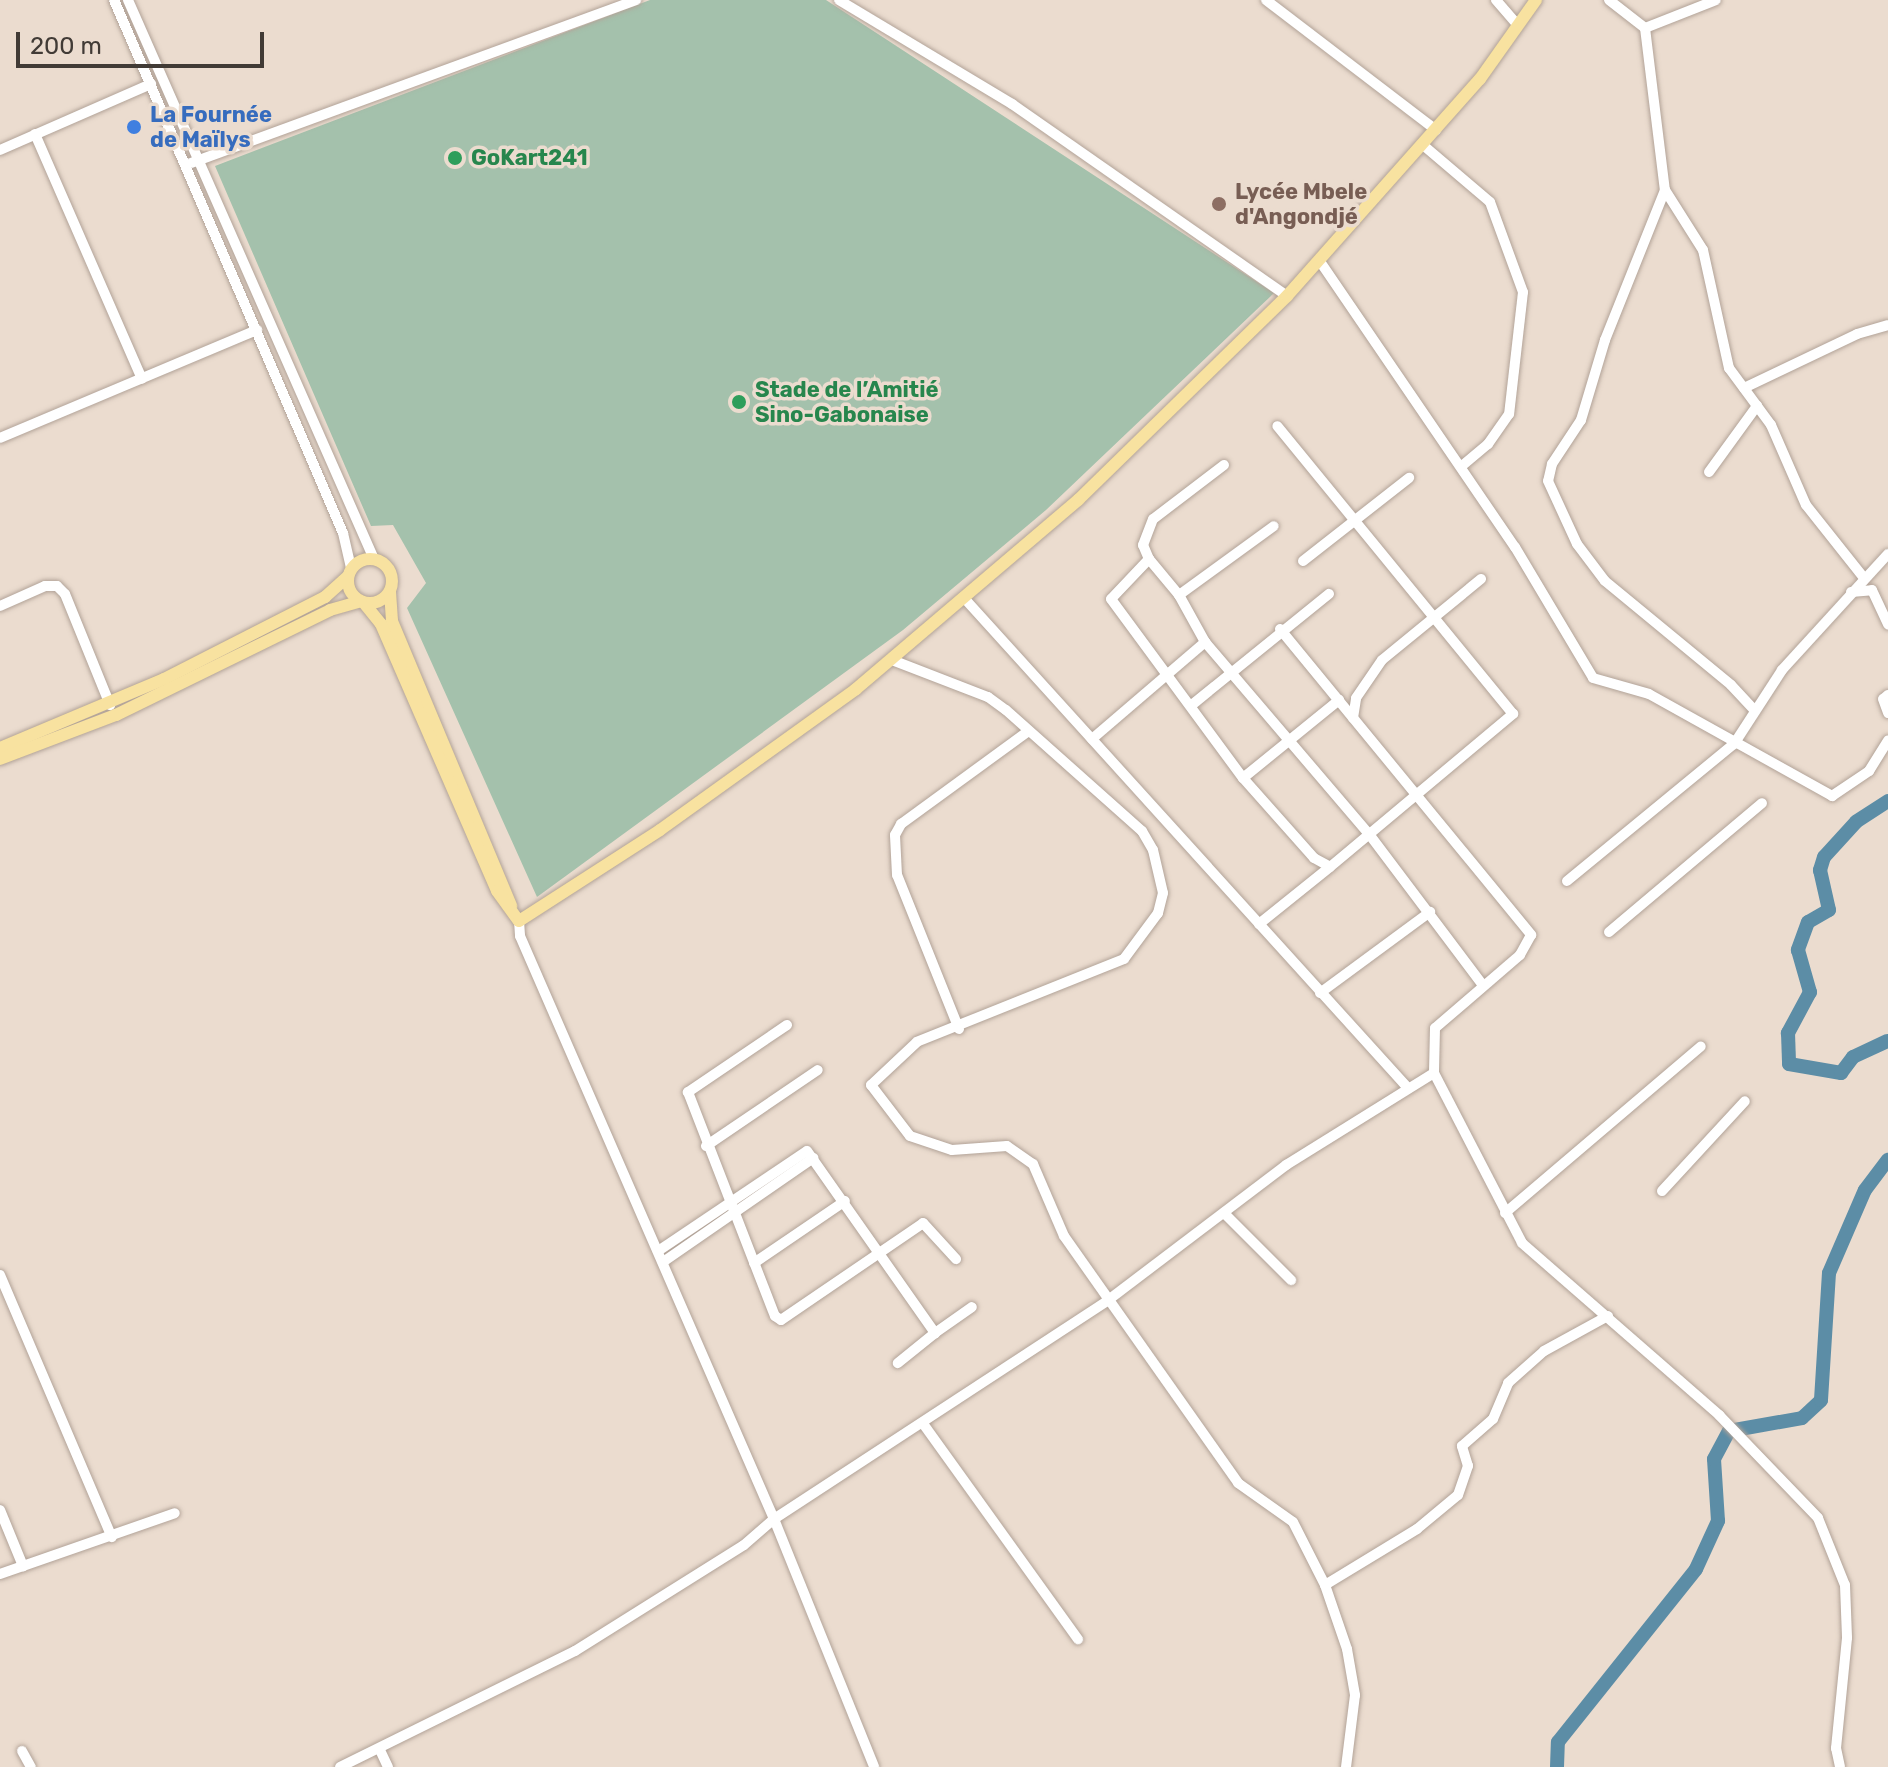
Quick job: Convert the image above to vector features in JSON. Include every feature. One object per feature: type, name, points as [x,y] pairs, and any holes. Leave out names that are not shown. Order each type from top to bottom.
[{"type":"main road","points":[[349,573],[349,590],[381,624],[497,891],[519,921],[739,775],[892,660],[965,599],[1165,418],[1287,296],[1423,145],[1536,0]]},
{"type":"main road","points":[[0,748],[110,705],[325,597],[349,573],[374,559],[390,572],[392,621],[506,886],[511,909]]},
{"type":"main road","points":[[0,759],[116,715],[330,610],[362,602],[379,602],[390,592]]},
{"type":"street","points":[[114,0],[343,533],[349,573]]},
{"type":"street","points":[[128,0],[374,559]]},
{"type":"street","points":[[186,165],[636,0]]},
{"type":"street","points":[[839,0],[1012,104],[1287,296]]},
{"type":"street","points":[[1266,0],[1436,130]]},
{"type":"street","points":[[1496,0],[1518,25]]},
{"type":"street","points":[[1609,0],[1645,28],[1665,190],[1703,250],[1723,355],[1780,440],[1806,505],[1864,578]]},
{"type":"street","points":[[1645,28],[1716,0]]},
{"type":"street","points":[[0,150],[151,84]]},
{"type":"street","points":[[35,134],[142,379]]},
{"type":"street","points":[[1423,145],[1490,202],[1523,292],[1509,414],[1488,444],[1461,467]]},
{"type":"street","points":[[1665,190],[1605,340],[1581,420],[1552,464],[1548,481],[1577,544],[1605,581],[1731,685],[1755,711]]},
{"type":"street","points":[[1319,260],[1461,467],[1593,678],[1649,694],[1832,796],[1869,771],[1888,741]]},
{"type":"street","points":[[1744,388],[1857,334],[1888,325]]},
{"type":"street","points":[[0,438],[257,330]]},
{"type":"street","points":[[1709,472],[1757,406]]},
{"type":"street","points":[[1259,924],[1513,714],[1432,620],[1358,523],[1277,426]]},
{"type":"street","points":[[1224,465],[1153,519],[1143,545],[1149,559],[1179,595],[1205,642],[1369,834],[1482,984]]},
{"type":"street","points":[[1303,561],[1358,523],[1409,478]]},
{"type":"street","points":[[1179,595],[1274,526]]},
{"type":"street","points":[[1567,881],[1734,744],[1782,670],[1888,554]]},
{"type":"street","points":[[1149,559],[1111,599],[1193,704],[1243,778],[1314,858],[1330,867]]},
{"type":"street","points":[[1353,718],[1356,698],[1382,660],[1481,579]]},
{"type":"street","points":[[0,606],[45,586],[57,586],[110,705]]},
{"type":"street","points":[[1851,592],[1872,590],[1888,624]]},
{"type":"street","points":[[1193,704],[1280,629],[1329,594]]},
{"type":"street","points":[[965,599],[1408,1088]]},
{"type":"street","points":[[1280,629],[1531,935],[1520,955],[1482,984],[1435,1028],[1434,1073],[1522,1243],[1608,1316],[1732,1430],[1818,1518],[1845,1585],[1847,1638],[1836,1748],[1840,1767]]},
{"type":"street","points":[[1092,739],[1205,642]]},
{"type":"street","points":[[892,660],[988,697],[1142,831],[1153,850],[1163,893],[1158,913],[1124,959],[959,1029],[917,1042],[871,1085],[910,1136],[952,1150],[1007,1146],[1033,1164],[1064,1236],[1238,1483],[1293,1522],[1325,1585],[1347,1649],[1355,1695],[1346,1767]]},
{"type":"street","points":[[1888,695],[1883,699],[1888,713]]},
{"type":"street","points":[[1243,778],[1339,700]]},
{"type":"street","points":[[959,1029],[897,875],[895,835],[901,824],[1027,732]]},
{"type":"street","points":[[1609,932],[1762,803]]},
{"type":"street","points":[[1320,993],[1430,912]]},
{"type":"street","points":[[519,921],[520,936],[774,1519],[874,1767]]},
{"type":"street","points":[[787,1025],[688,1092],[728,1204],[781,1320],[879,1248],[923,1223],[931,1226],[956,1259]]},
{"type":"street","points":[[1505,1213],[1701,1046]]},
{"type":"street","points":[[706,1146],[818,1070]]},
{"type":"street","points":[[340,1767],[380,1750],[575,1651],[744,1545],[774,1519],[924,1425],[1107,1301],[1356,1117],[1434,1073]]},
{"type":"street","points":[[1662,1191],[1745,1101]]},
{"type":"street","points":[[660,1257],[728,1204],[807,1151],[879,1248],[935,1333]]},
{"type":"street","points":[[660,1257],[733,1216],[813,1158]]},
{"type":"street","points":[[754,1263],[845,1201]]},
{"type":"street","points":[[1224,1213],[1291,1280]]},
{"type":"street","points":[[0,1275],[112,1537]]},
{"type":"street","points":[[898,1363],[972,1307]]},
{"type":"street","points":[[1325,1585],[1417,1529],[1458,1495],[1468,1466],[1462,1446],[1493,1419],[1508,1383],[1544,1351],[1608,1316]]},
{"type":"street","points":[[924,1425],[1078,1639]]},
{"type":"street","points":[[0,1510],[23,1566]]},
{"type":"street","points":[[0,1574],[175,1513]]},
{"type":"street","points":[[380,1750],[388,1767]]},
{"type":"street","points":[[22,1751],[31,1767]]},
{"type":"green space","name":"Stade de l’Amitié Sino-Gabonaise","points":[[650,0],[826,0],[1274,293],[1046,510],[903,630],[537,897],[407,608],[426,583],[393,525],[371,526],[215,166]]},
{"type":"waterway","points":[[1888,801],[1856,822],[1824,857],[1820,870],[1829,910],[1808,922],[1798,950],[1810,992],[1788,1033],[1789,1064],[1841,1073],[1853,1057],[1888,1041]]},
{"type":"waterway","points":[[1557,1767],[1558,1742],[1696,1569],[1718,1521],[1714,1459],[1729,1431],[1802,1418],[1821,1400],[1829,1273],[1865,1190],[1888,1160]]},
{"type":"place","name":"La Fournée de Maïlys","points":[[134,127]]},
{"type":"place","name":"GoKart241","points":[[455,158]]},
{"type":"place","name":"Lycée Mbele d'Angondjé","points":[[1219,204]]},
{"type":"place","name":"Stade de l’Amitié Sino-Gabonaise","points":[[739,402]]}]
